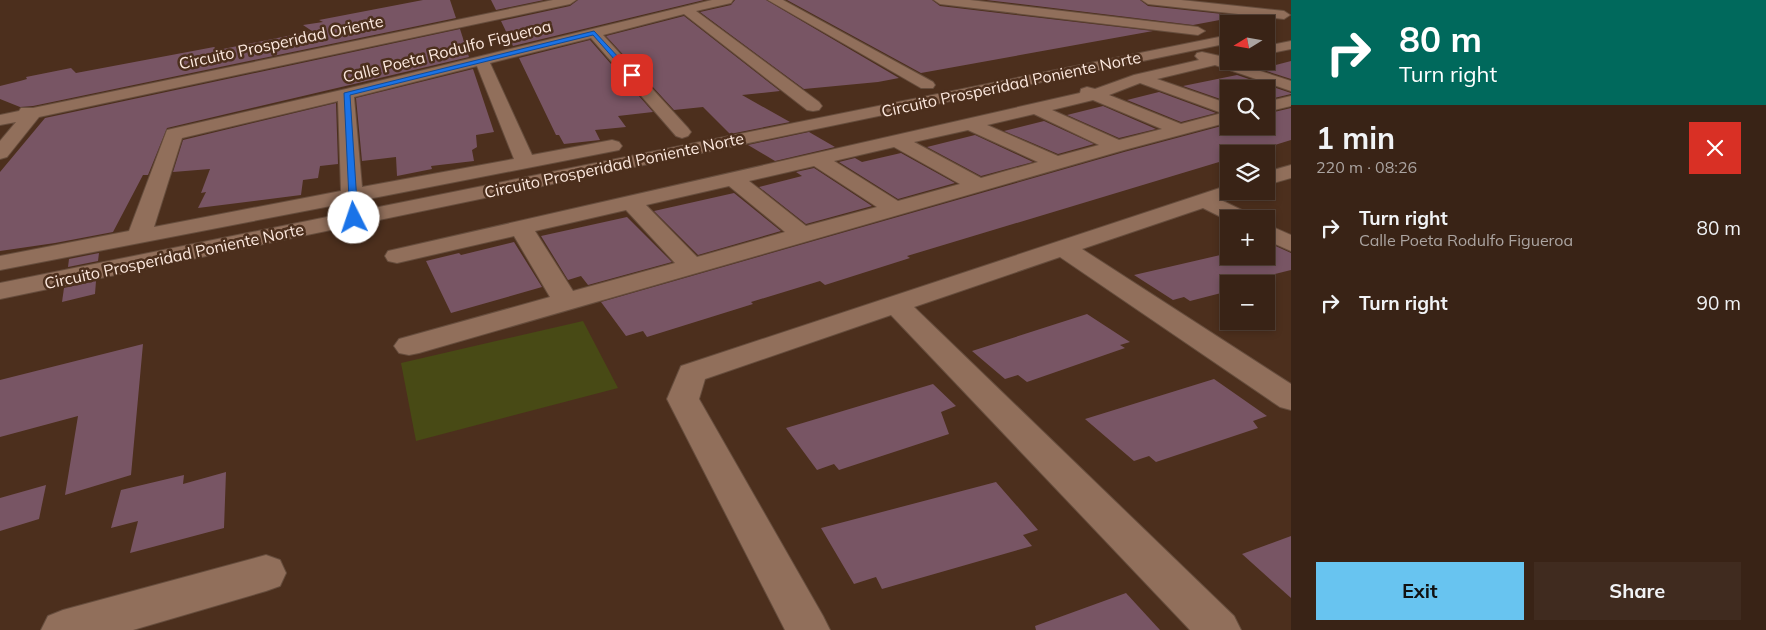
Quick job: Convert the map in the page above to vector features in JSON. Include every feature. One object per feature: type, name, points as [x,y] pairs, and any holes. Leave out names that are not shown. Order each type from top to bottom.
[{"type":"street","name":"Circuito Prosperidad Oriente","points":[[0,120],[570,0]]},
{"type":"street","points":[[774,0],[927,85]]},
{"type":"street","points":[[940,0],[985,3],[1198,31]]},
{"type":"street","points":[[1148,0],[1287,21]]},
{"type":"street","name":"Calle Poeta Rodulfo Figueroa","points":[[139,237],[174,134],[594,33],[683,5],[714,2]]},
{"type":"street","points":[[683,5],[813,106]]},
{"type":"street","points":[[476,20],[494,27]]},
{"type":"street","name":"Circuito Prosperidad Poniente Norte","points":[[785,111],[1220,27]]},
{"type":"street","name":"Circuito Prosperidad Poniente Norte","points":[[594,33],[691,130],[662,136]]},
{"type":"street","points":[[521,39],[539,46]]},
{"type":"street","points":[[1150,40],[1220,59]]},
{"type":"street","name":"Circuito Prosperidad Poniente Norte","points":[[0,291],[120,268],[354,218],[1220,41]]},
{"type":"street","points":[[1275,49],[1288,47]]},
{"type":"street","points":[[482,61],[526,163]]},
{"type":"street","points":[[397,256],[1095,95],[1140,78],[1220,61]]},
{"type":"street","points":[[1249,70],[1291,86]]},
{"type":"street","points":[[1044,77],[1095,95],[1178,129]]},
{"type":"street","points":[[1140,78],[1220,107]]},
{"type":"street","points":[[346,94],[354,218]]},
{"type":"street","points":[[1275,105],[1291,101]]},
{"type":"street","points":[[0,108],[33,113]]},
{"type":"street","points":[[1036,109],[1117,146]]},
{"type":"street","points":[[0,152],[33,113]]},
{"type":"street","points":[[409,346],[1056,163],[1220,119]]},
{"type":"street","points":[[970,124],[1056,163]]},
{"type":"street","points":[[897,141],[978,185]]},
{"type":"street","name":"Circuito Prosperidad Poniente Norte","points":[[0,263],[633,142]]},
{"type":"street","points":[[817,159],[895,209]]},
{"type":"street","points":[[1275,176],[1291,171]]},
{"type":"street","points":[[733,179],[802,235]]},
{"type":"street","points":[[808,630],[683,399],[692,373],[1218,196],[1233,210]]},
{"type":"street","points":[[631,202],[692,266]]},
{"type":"street","points":[[521,228],[566,301]]},
{"type":"street","points":[[1275,236],[1291,244]]},
{"type":"street","points":[[1065,249],[1291,399]]},
{"type":"street","points":[[896,305],[1219,630]]},
{"type":"street","points":[[63,630],[266,573]]},
{"type":"shaded area","points":[[583,321],[618,388],[416,441],[401,363]]},
{"type":"building","points":[[423,0],[450,0],[456,18],[33,106],[20,107],[0,99],[0,86],[27,79],[26,77],[71,68],[76,73],[214,47],[218,50],[312,31],[303,25],[323,22],[319,20]]},
{"type":"building","points":[[491,0],[544,0],[496,10]]},
{"type":"building","points":[[578,0],[704,0],[513,46],[501,21],[570,6]]},
{"type":"building","points":[[735,0],[766,0],[899,78],[878,82],[804,89],[700,12],[731,5]]},
{"type":"building","points":[[787,0],[932,0],[940,6],[1153,31],[921,73]]},
{"type":"building","points":[[986,0],[1140,0],[1148,6],[1232,15],[1220,15],[1220,20],[1193,25]]},
{"type":"building","points":[[684,16],[780,91],[742,95],[790,122],[730,134],[703,107],[674,110],[606,36]]},
{"type":"building","points":[[460,29],[469,57],[167,128],[148,175],[143,175],[113,232],[0,251],[0,172],[45,118]]},
{"type":"building","points":[[590,40],[653,112],[618,116],[626,127],[595,130],[600,140],[564,144],[559,135],[556,135],[519,58]]},
{"type":"building","points":[[1291,61],[1291,79],[1263,70],[1275,70],[1275,65]]},
{"type":"building","points":[[473,69],[494,132],[476,135],[477,147],[472,150],[474,161],[431,166],[432,169],[397,176],[396,157],[362,161],[356,98]]},
{"type":"building","points":[[1237,75],[1252,80],[1220,80],[1220,99],[1183,86]]},
{"type":"building","points":[[1275,88],[1291,93],[1275,98]]},
{"type":"building","points":[[1159,92],[1216,113],[1181,122],[1127,100]]},
{"type":"building","points":[[336,103],[338,164],[320,166],[318,178],[303,180],[301,195],[198,208],[206,192],[201,193],[210,169],[173,172],[183,140]]},
{"type":"building","points":[[1103,106],[1156,129],[1119,138],[1067,115]]},
{"type":"building","points":[[1291,108],[1291,140],[1275,145],[1220,145],[1220,162],[907,256],[910,258],[825,285],[820,281],[751,302],[753,304],[647,337],[643,331],[626,336],[601,302],[1124,152],[1220,126],[1220,135],[1275,135],[1275,112]]},
{"type":"building","points":[[1044,121],[1094,144],[1058,154],[1004,131]]},
{"type":"building","points":[[809,132],[835,147],[775,161],[748,145]]},
{"type":"building","points":[[975,135],[1033,162],[981,176],[927,147]]},
{"type":"building","points":[[901,153],[955,183],[898,199],[839,162],[855,158],[862,162]]},
{"type":"building","points":[[814,168],[872,206],[806,224],[759,187],[802,176],[796,172]]},
{"type":"building","points":[[734,193],[781,231],[698,255],[654,211]]},
{"type":"building","points":[[627,217],[672,262],[588,285],[581,276],[568,280],[541,236]]},
{"type":"building","points":[[514,242],[542,287],[451,313],[426,261],[459,253],[461,255]]},
{"type":"building","points":[[1275,246],[1291,253],[1291,270],[1271,275],[1220,275],[1220,293],[1190,301],[1184,297],[1173,300],[1134,275],[1220,255],[1220,265],[1275,265]]},
{"type":"building","points":[[99,253],[98,261],[68,267],[69,259]]},
{"type":"building","points":[[96,281],[95,294],[62,302],[64,288]]},
{"type":"building","points":[[1087,314],[1130,342],[1120,345],[1125,348],[1027,382],[1018,375],[1005,379],[972,351]]},
{"type":"building","points":[[143,344],[131,475],[65,495],[78,416],[0,437],[0,380]]},
{"type":"building","points":[[1214,379],[1267,416],[1253,421],[1258,428],[1156,462],[1149,456],[1134,461],[1085,419]]},
{"type":"building","points":[[933,384],[956,406],[941,412],[949,434],[839,470],[834,464],[817,470],[786,428]]},
{"type":"building","points":[[226,472],[224,528],[130,553],[138,521],[111,528],[121,490],[184,475],[183,484]]},
{"type":"building","points":[[996,482],[1038,530],[1023,535],[1032,546],[882,589],[876,577],[854,584],[821,528]]},
{"type":"building","points":[[46,485],[39,519],[0,531],[0,498]]},
{"type":"building","points":[[1291,536],[1291,598],[1242,554]]},
{"type":"building","points":[[1126,593],[1160,630],[1036,630],[1035,626]]},
{"type":"route","points":[[354,218],[346,94],[594,33],[632,75]]}]
